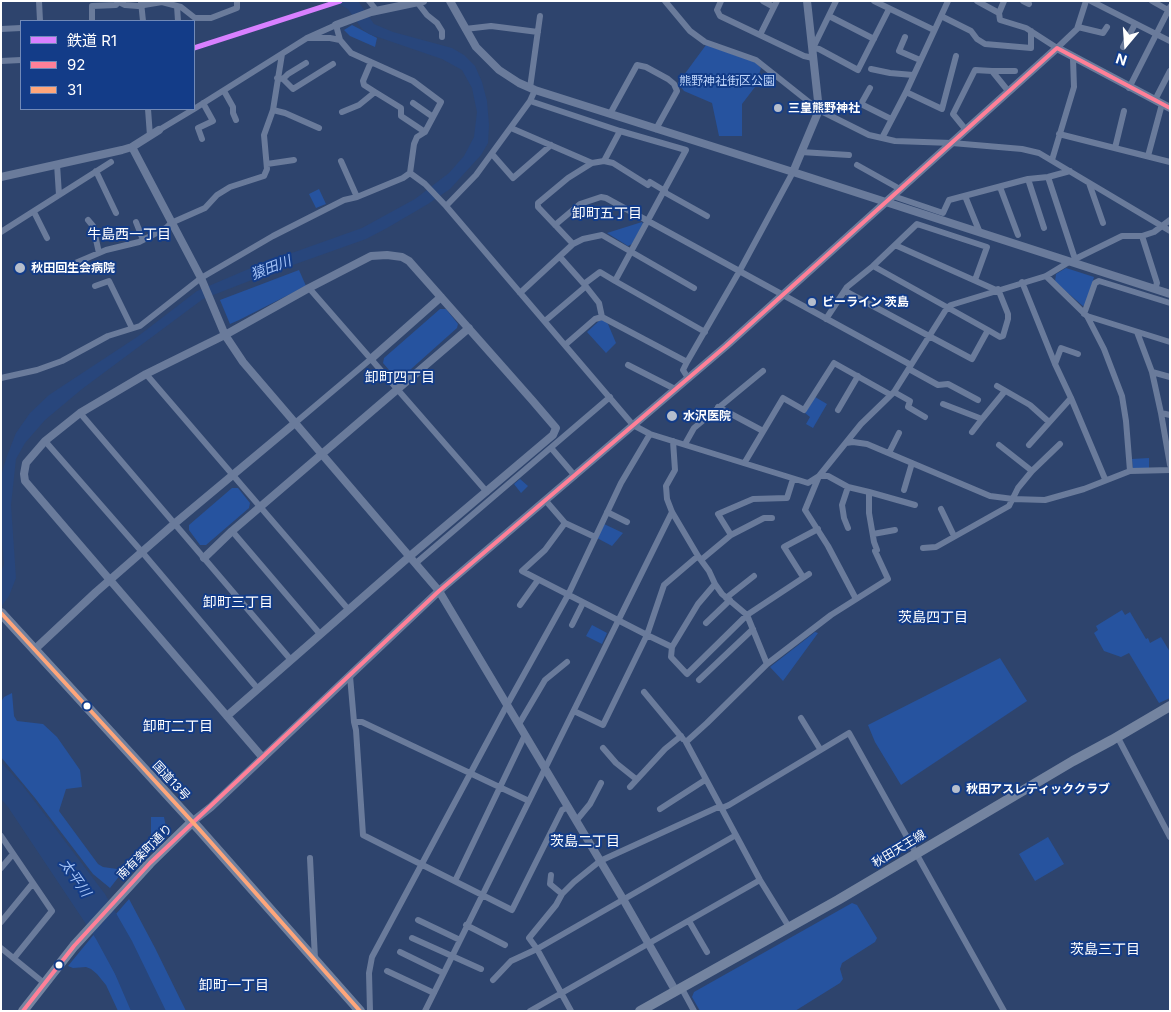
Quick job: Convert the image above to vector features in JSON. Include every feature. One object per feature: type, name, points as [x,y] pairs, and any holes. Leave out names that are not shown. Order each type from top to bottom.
[{"type":"highway","name":"国道13号","points":[[1,614],[192,822],[360,1011]]},
{"type":"main road","name":"秋田天王線","points":[[640,1011],[789,927],[1065,765],[1170,706]]},
{"type":"main road","name":"南有楽町通り","points":[[44,983],[86,932],[150,863],[192,822]]},
{"type":"main road","points":[[23,1011],[44,983]]},
{"type":"street","points":[[39,1],[40,20]]},
{"type":"street","points":[[92,20],[92,6],[116,5],[118,2],[125,5],[162,2],[181,7],[195,18],[211,18],[237,8],[237,1]]},
{"type":"street","points":[[369,1],[374,12]]},
{"type":"street","points":[[450,1],[476,47],[499,70],[532,89],[885,203],[1072,260],[1170,294]]},
{"type":"street","points":[[665,1],[690,31],[705,42],[756,60],[819,110],[869,135],[895,141],[952,143],[1022,149],[1039,153],[1170,231]]},
{"type":"street","points":[[721,1],[716,10],[720,16],[804,56],[813,58]]},
{"type":"street","points":[[760,35],[775,4],[763,1]]},
{"type":"street","points":[[688,378],[683,370],[793,172],[819,110],[807,1]]},
{"type":"street","points":[[813,48],[836,1]]},
{"type":"street","points":[[874,1],[934,30]]},
{"type":"street","points":[[882,138],[906,92],[948,1]]},
{"type":"street","points":[[977,1],[999,13]]},
{"type":"street","points":[[1004,1],[999,13],[1000,20],[1026,28],[1073,58],[1170,108]]},
{"type":"street","points":[[192,822],[263,758],[439,591],[675,390],[1009,92],[1078,27],[1086,1]]},
{"type":"street","points":[[1091,1],[1170,41]]},
{"type":"street","points":[[1129,88],[1169,8],[1152,1]]},
{"type":"street","points":[[195,108],[307,38],[348,20],[374,12],[420,2],[427,14],[437,23],[442,31],[442,37]]},
{"type":"street","points":[[141,3],[143,20]]},
{"type":"street","points":[[177,6],[178,20]]},
{"type":"street","points":[[813,48],[819,49],[858,70],[889,9]]},
{"type":"street","points":[[446,206],[471,181],[530,101],[540,16]]},
{"type":"street","points":[[828,16],[874,39]]},
{"type":"street","points":[[941,16],[971,31],[977,39],[985,44],[1031,48],[1031,31]]},
{"type":"street","points":[[1123,47],[1135,24]]},
{"type":"street","points":[[1,378],[37,370],[62,361],[108,336],[140,326],[249,249],[344,200],[357,197],[403,178],[410,173],[414,144],[417,137],[425,132],[440,102],[421,86],[351,53],[340,40],[336,25]]},
{"type":"street","points":[[465,29],[491,26],[538,32]]},
{"type":"street","points":[[1078,27],[1103,33],[1107,27]]},
{"type":"street","points":[[1,29],[20,28]]},
{"type":"street","points":[[307,38],[340,40]]},
{"type":"street","points":[[905,38],[899,51],[920,60]]},
{"type":"street","points":[[66,267],[99,253],[143,240],[166,228],[171,223],[205,208],[217,195],[230,187],[264,176],[267,169],[264,135],[273,110],[280,79],[282,54]]},
{"type":"street","points":[[906,92],[942,109],[956,56]]},
{"type":"street","points":[[1052,160],[1074,87],[1073,58]]},
{"type":"street","points":[[1,61],[20,60]]},
{"type":"street","points":[[371,62],[363,81],[364,84],[401,108],[401,116],[425,132]]},
{"type":"street","points":[[280,79],[306,63]]},
{"type":"street","points":[[280,79],[293,88],[333,64]]},
{"type":"street","points":[[610,114],[637,65],[646,67],[668,79],[674,84],[677,91],[656,129]]},
{"type":"street","points":[[871,69],[913,75]]},
{"type":"street","points":[[966,130],[953,114],[975,70],[1015,71]]},
{"type":"street","points":[[992,71],[1009,92]]},
{"type":"street","points":[[1148,156],[1158,102],[1170,71]]},
{"type":"street","points":[[870,88],[861,104],[891,119]]},
{"type":"street","points":[[224,91],[233,107],[236,120]]},
{"type":"street","points":[[342,112],[359,106],[375,92]]},
{"type":"street","points":[[530,101],[620,131],[686,150],[615,281]]},
{"type":"street","points":[[202,139],[198,128],[213,121],[203,103]]},
{"type":"street","points":[[413,103],[433,117]]},
{"type":"street","points":[[148,110],[150,136]]},
{"type":"street","points":[[1,177],[104,155],[132,146],[192,110]]},
{"type":"street","points":[[273,110],[285,113],[319,128]]},
{"type":"street","points":[[1115,148],[1124,111]]},
{"type":"street","points":[[511,128],[592,163]]},
{"type":"street","points":[[604,161],[620,131]]},
{"type":"street","points":[[1059,134],[1170,162]]},
{"type":"street","points":[[492,154],[513,178],[551,145]]},
{"type":"street","points":[[132,146],[202,282],[225,336],[243,362],[439,591],[546,767],[649,944],[694,1011]]},
{"type":"street","points":[[801,152],[849,155]]},
{"type":"street","points":[[266,164],[294,160]]},
{"type":"street","points":[[341,161],[357,197]]},
{"type":"street","points":[[573,244],[538,207],[538,202],[568,178],[592,163],[604,161],[613,163],[648,185],[650,182],[707,216]]},
{"type":"street","points":[[1,232],[111,162]]},
{"type":"street","points":[[57,164],[59,196]]},
{"type":"street","points":[[857,165],[900,189]]},
{"type":"street","points":[[96,171],[116,213]]},
{"type":"street","points":[[893,196],[942,213],[949,200],[1028,179],[1048,177],[1070,171]]},
{"type":"street","points":[[410,173],[425,184],[446,206],[633,425],[650,434],[745,462],[793,479],[808,482],[819,476],[828,476],[848,487],[915,505]]},
{"type":"street","points":[[1048,177],[1072,260]]},
{"type":"street","points":[[1028,179],[1044,228]]},
{"type":"street","points":[[1088,183],[1103,223]]},
{"type":"street","points":[[1000,186],[1018,235]]},
{"type":"street","points":[[965,196],[980,233]]},
{"type":"street","points":[[555,225],[580,204],[601,197],[606,198],[910,367],[938,385],[948,384],[978,400]]},
{"type":"street","points":[[34,212],[47,238]]},
{"type":"street","points":[[88,220],[95,232],[99,253]]},
{"type":"street","points":[[856,599],[818,529],[805,510],[819,476],[861,424],[893,393],[947,308],[997,289],[1046,276],[1072,260],[1122,236],[1142,236],[1154,232],[1170,220]]},
{"type":"street","points":[[136,222],[143,240]]},
{"type":"street","points":[[826,320],[845,291],[917,224],[987,247],[975,280]]},
{"type":"street","points":[[520,293],[573,244],[583,239],[602,236],[694,288]]},
{"type":"street","points":[[1142,236],[1157,283],[1155,289]]},
{"type":"street","points":[[873,266],[1000,337],[1003,336],[1008,314],[997,289],[895,245]]},
{"type":"street","points":[[227,716],[348,609],[553,435],[556,428],[440,297],[410,260],[387,255],[371,256],[309,288],[225,336],[146,374],[80,413],[45,441],[26,462],[25,481],[263,758]]},
{"type":"street","points":[[560,257],[599,303],[602,317]]},
{"type":"street","points":[[544,322],[600,272],[705,332]]},
{"type":"street","points":[[1046,276],[1086,315],[1104,349],[1122,396],[1130,471]]},
{"type":"street","points":[[1086,315],[1095,283],[1099,280],[1170,303]]},
{"type":"street","points":[[95,286],[109,281],[132,328]]},
{"type":"street","points":[[1022,282],[1105,479]]},
{"type":"street","points":[[309,288],[487,492]]},
{"type":"street","points":[[845,291],[972,360],[988,330]]},
{"type":"street","points":[[34,650],[174,524],[372,358],[440,297]]},
{"type":"street","points":[[1086,315],[1170,342]]},
{"type":"street","points":[[565,344],[595,319],[602,317],[687,362]]},
{"type":"street","points":[[204,558],[232,531],[469,328]]},
{"type":"street","points":[[1137,332],[1152,372],[1170,465]]},
{"type":"street","points":[[1055,364],[1060,348],[1078,354]]},
{"type":"street","points":[[745,462],[783,398],[804,410],[834,363],[910,401],[908,407],[925,417]]},
{"type":"street","points":[[628,365],[675,390]]},
{"type":"street","points":[[685,444],[694,428],[763,371]]},
{"type":"street","points":[[1152,372],[1170,376]]},
{"type":"street","points":[[146,374],[348,609]]},
{"type":"street","points":[[838,410],[858,376]]},
{"type":"street","points":[[996,386],[1030,405],[1049,422]]},
{"type":"street","points":[[972,432],[1004,391]]},
{"type":"street","points":[[416,563],[552,449],[610,397]]},
{"type":"street","points":[[1029,445],[1071,398]]},
{"type":"street","points":[[943,404],[982,419]]},
{"type":"street","points":[[718,407],[763,431]]},
{"type":"street","points":[[80,413],[292,660]]},
{"type":"street","points":[[1161,413],[1170,415]]},
{"type":"street","points":[[889,453],[900,433]]},
{"type":"street","points":[[370,1011],[369,972],[372,957],[507,704],[568,595],[621,484],[650,434]]},
{"type":"street","points":[[45,441],[258,689]]},
{"type":"street","points":[[673,441],[676,470],[666,486],[667,499],[672,512],[709,571],[715,584],[728,599],[747,615],[767,664]]},
{"type":"street","points":[[846,443],[860,442],[990,496],[1013,500],[1046,500],[1130,471],[1170,470]]},
{"type":"street","points":[[922,548],[936,547],[1009,506],[1018,488],[1060,444]]},
{"type":"street","points":[[999,445],[1032,472]]},
{"type":"street","points":[[552,449],[574,476]]},
{"type":"street","points":[[904,490],[912,463]]},
{"type":"street","points":[[731,536],[718,514],[753,498],[787,498],[793,479]]},
{"type":"street","points":[[848,487],[842,505],[848,528]]},
{"type":"street","points":[[630,787],[665,749],[707,723],[767,664],[831,615],[888,579],[875,551],[877,550],[869,513],[869,492]]},
{"type":"street","points":[[546,501],[565,523],[596,537]]},
{"type":"street","points":[[941,509],[954,536]]},
{"type":"street","points":[[607,512],[627,522]]},
{"type":"street","points":[[425,1011],[672,512]]},
{"type":"street","points":[[574,711],[603,725],[647,635],[664,585],[731,536],[764,518],[772,518]]},
{"type":"street","points":[[565,523],[545,550],[522,571],[672,647]]},
{"type":"street","points":[[715,584],[698,604],[672,647],[671,657],[688,674],[747,615],[806,575],[784,548],[818,529]]},
{"type":"street","points":[[873,534],[895,530]]},
{"type":"street","points":[[232,531],[320,634]]},
{"type":"street","points":[[706,623],[728,599],[754,576]]},
{"type":"street","points":[[520,606],[538,580]]},
{"type":"street","points":[[572,625],[583,603]]},
{"type":"street","points":[[699,680],[753,629]]},
{"type":"street","points":[[519,724],[545,680],[567,662]]},
{"type":"street","points":[[350,676],[356,730],[363,835],[512,910],[562,810],[568,807]]},
{"type":"street","points":[[644,692],[683,739],[760,880],[789,927]]},
{"type":"street","points":[[801,718],[820,749]]},
{"type":"street","points":[[354,722],[362,722],[528,801]]},
{"type":"street","points":[[571,1011],[537,948],[529,938],[556,905],[562,894],[574,882],[600,861],[716,808],[722,808],[849,733],[1001,1010]]},
{"type":"street","points":[[455,881],[525,734]]},
{"type":"street","points":[[1117,736],[1170,837]]},
{"type":"street","points":[[603,748],[616,763],[636,779]]},
{"type":"street","points":[[660,809],[705,780]]},
{"type":"street","points":[[576,820],[590,804],[601,783]]},
{"type":"street","points":[[493,980],[511,961],[736,835]]},
{"type":"street","points":[[1,836],[52,911],[14,958]]},
{"type":"street","points":[[1,868],[13,854]]},
{"type":"street","points":[[310,858],[315,959]]},
{"type":"street","points":[[551,875],[550,884],[562,894]]},
{"type":"street","points":[[530,1011],[760,880]]},
{"type":"street","points":[[1,922],[33,883]]},
{"type":"street","points":[[418,920],[460,940]]},
{"type":"street","points":[[689,921],[707,952]]},
{"type":"street","points":[[466,926],[506,944]]},
{"type":"street","points":[[412,938],[481,969]]},
{"type":"street","points":[[1,948],[44,983]]},
{"type":"street","points":[[400,952],[443,973]]},
{"type":"street","points":[[387,972],[434,993]]},
{"type":"green space","points":[[352,25],[377,38],[375,47],[350,36],[344,30]]},
{"type":"green space","name":"熊野神社街区公園","points":[[706,45],[755,62],[761,68],[755,87],[742,104],[742,136],[719,136],[712,103],[684,91],[678,83]]},
{"type":"green space","points":[[319,189],[326,204],[316,208],[309,194]]},
{"type":"green space","points":[[642,222],[643,224],[632,244],[628,246],[607,233]]},
{"type":"green space","points":[[1066,268],[1094,277],[1086,305],[1083,306],[1055,282],[1056,274]]},
{"type":"green space","points":[[299,270],[306,286],[230,324],[220,300]]},
{"type":"green space","points":[[440,309],[446,309],[458,324],[457,328],[401,378],[395,377],[383,363],[384,358]]},
{"type":"green space","points":[[604,319],[616,343],[606,353],[587,332]]},
{"type":"green space","points":[[815,397],[827,404],[813,428],[806,424],[810,417],[805,413]]},
{"type":"green space","points":[[1149,458],[1149,468],[1133,469],[1132,459]]},
{"type":"green space","points":[[520,479],[528,486],[521,493],[514,484]]},
{"type":"green space","points":[[232,488],[238,488],[250,503],[249,508],[206,545],[200,545],[189,530],[189,525]]},
{"type":"green space","points":[[604,524],[623,533],[612,546],[597,538]]},
{"type":"green space","points":[[1122,610],[1125,615],[1130,612],[1150,643],[1161,637],[1170,652],[1170,698],[1159,703],[1129,653],[1121,657],[1104,651],[1094,633],[1098,630],[1096,626]]},
{"type":"green space","points":[[592,625],[607,633],[602,644],[586,636]]},
{"type":"green space","points":[[815,632],[818,633],[783,681],[770,667]]},
{"type":"green space","points":[[1000,658],[1027,701],[901,785],[875,742],[868,725]]},
{"type":"green space","points":[[12,693],[14,716],[17,721],[43,724],[57,737],[80,770],[82,787],[66,789],[59,811],[98,864],[103,867],[124,870],[110,888],[93,874],[1,757],[1,702],[4,697]]},
{"type":"green space","points":[[151,817],[164,817],[166,827],[153,840],[151,838]]},
{"type":"green space","points":[[1048,837],[1064,864],[1035,881],[1019,854]]},
{"type":"green space","points":[[129,899],[186,1011],[164,1011],[116,914]]},
{"type":"green space","points":[[852,903],[857,905],[877,938],[875,942],[842,963],[840,969],[843,979],[840,983],[795,1011],[700,1011],[692,997],[694,992]]},
{"type":"green space","points":[[95,933],[134,1011],[118,1011],[106,985],[91,969],[68,966]]},
{"type":"water","name":"猿田川","points":[[334,1],[358,1],[374,24],[393,32],[452,48],[464,55],[475,66],[482,82],[487,101],[488,143],[481,155],[450,189],[428,204],[366,239],[203,299],[82,389],[45,420],[25,443],[16,459],[11,505],[16,578],[9,596],[1,607],[1,571],[4,565],[1,527],[1,476],[16,433],[30,413],[49,395],[137,337],[197,291],[258,265],[362,228],[415,199],[449,173],[464,156],[474,137],[477,112],[472,88],[462,70],[442,59],[369,34],[362,29],[348,9]]},
{"type":"water","name":"太平川","points":[[1,762],[23,786],[105,894],[132,941],[166,1011],[131,1011],[115,974],[96,939],[1,799]]},
{"type":"rail line","name":"R1","points":[[195,48],[340,1]]},
{"type":"transit line","name":"92","points":[[23,1011],[74,946],[150,863],[439,591],[726,346],[1057,48],[1170,108]]},
{"type":"transit line","name":"31","points":[[1,613],[199,829],[360,1011]]},
{"type":"place","name":"三皇熊野神社","points":[[778,108]]},
{"type":"place","name":"秋田回生会病院","points":[[20,268]]},
{"type":"place","name":"ビーライン 茨島","points":[[812,302]]},
{"type":"place","name":"水沢医院","points":[[672,416]]},
{"type":"place","name":"秋田アスレティッククラブ","points":[[956,789]]},
{"type":"district","name":"卸町五丁目","points":[[607,214]]},
{"type":"district","name":"牛島西一丁目","points":[[129,235]]},
{"type":"district","name":"卸町四丁目","points":[[400,378]]},
{"type":"district","name":"卸町三丁目","points":[[238,603]]},
{"type":"district","name":"茨島四丁目","points":[[933,618]]},
{"type":"district","name":"卸町二丁目","points":[[178,727]]},
{"type":"district","name":"茨島二丁目","points":[[585,842]]},
{"type":"district","name":"茨島三丁目","points":[[1105,950]]},
{"type":"district","name":"卸町一丁目","points":[[234,986]]}]
